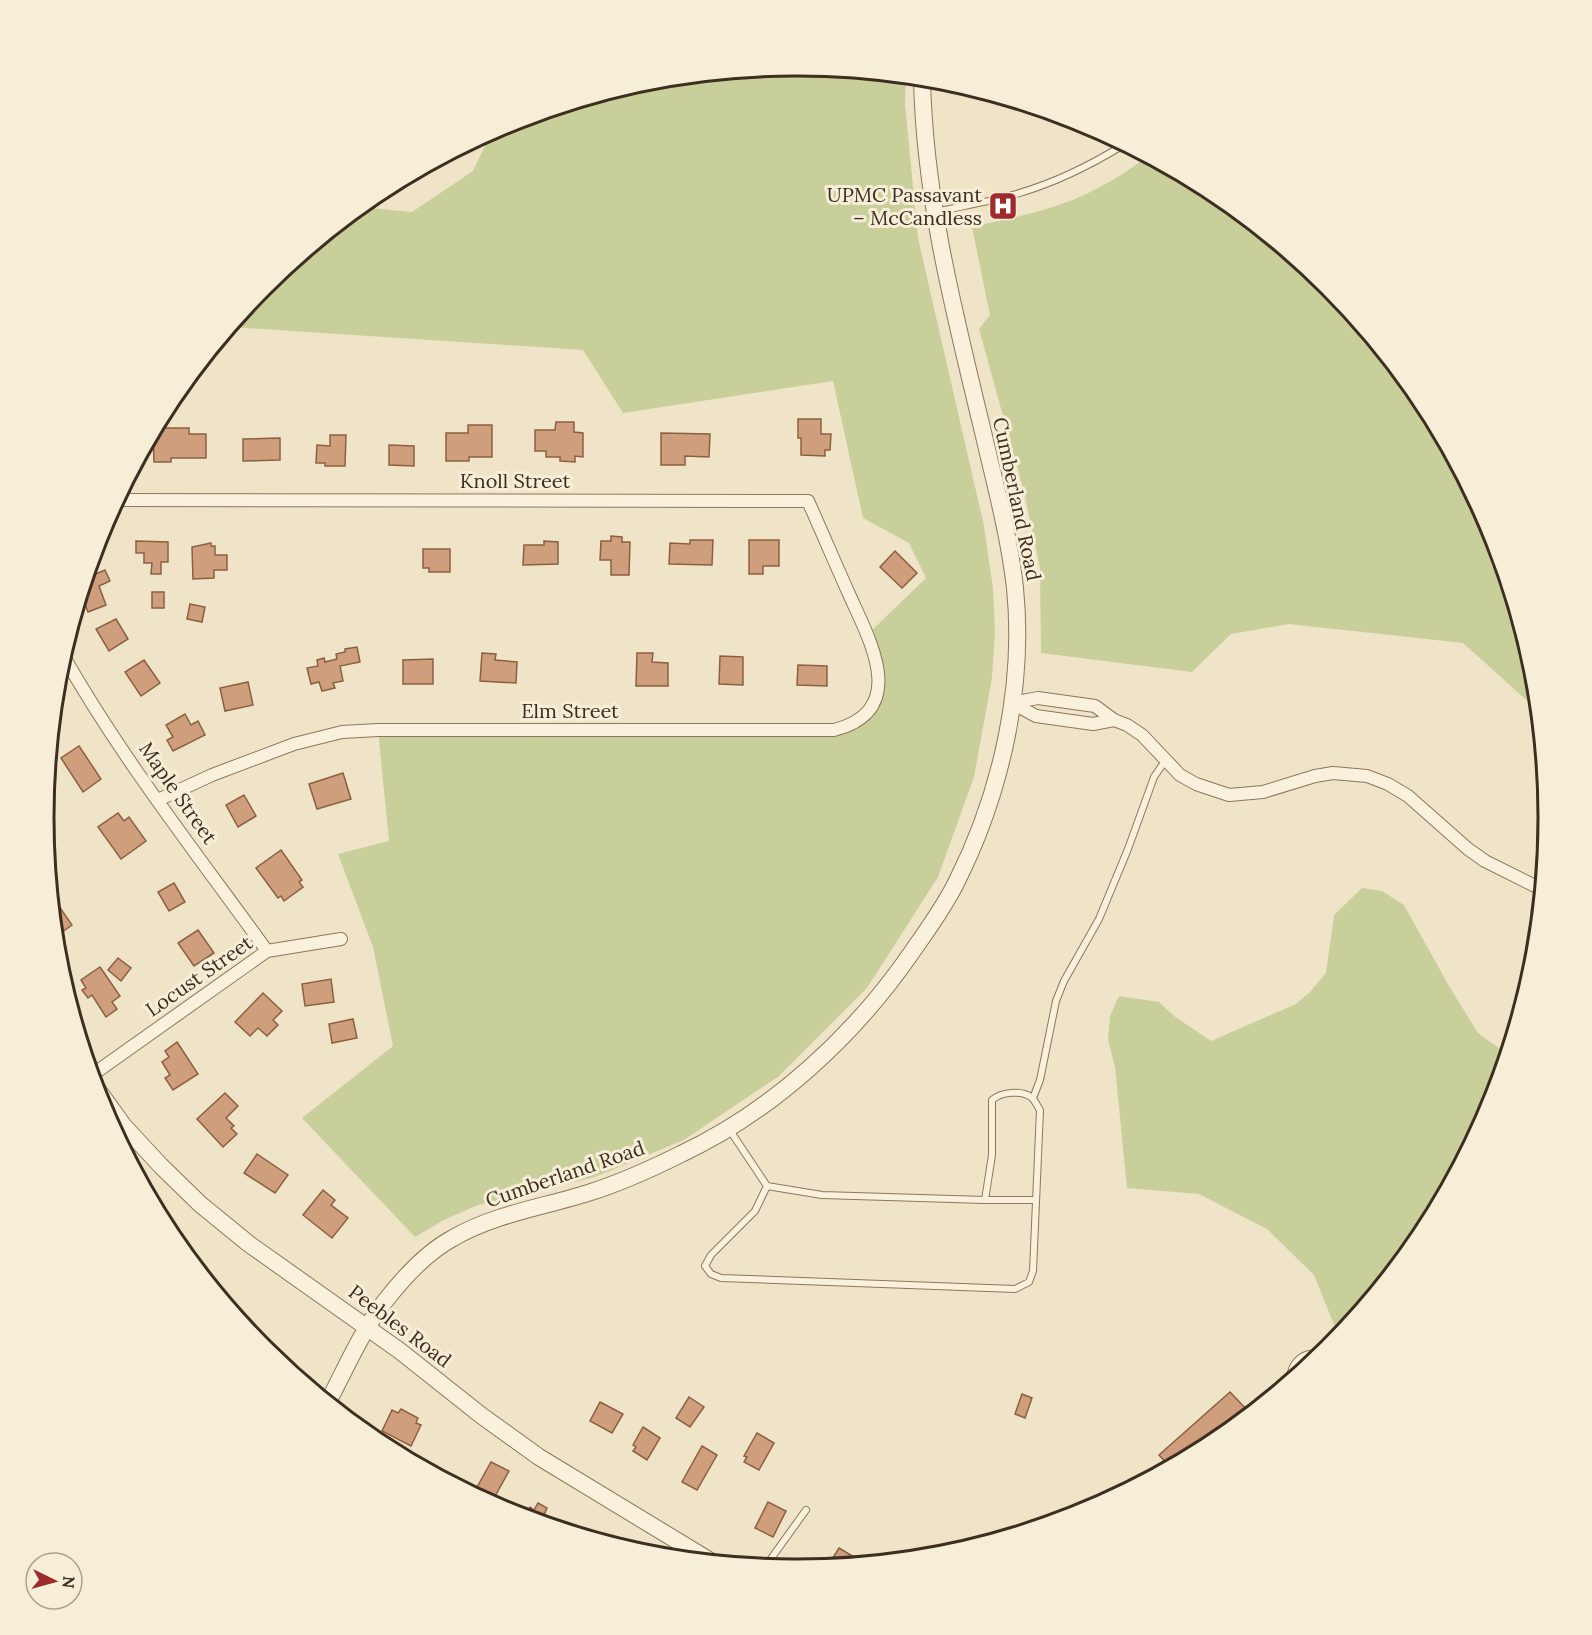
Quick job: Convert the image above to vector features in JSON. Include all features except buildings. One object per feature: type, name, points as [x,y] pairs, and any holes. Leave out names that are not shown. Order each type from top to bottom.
[{"type":"street","name":"Cumberland Road","points":[[331,1396],[380,1307],[416,1267],[452,1238],[478,1226],[591,1192],[644,1172],[692,1149],[728,1128],[807,1070],[870,1006],[899,970],[956,884],[988,805],[999,768],[1012,703],[1017,622],[1009,543],[933,213],[926,157],[922,87]]},
{"type":"street","name":"Knoll Street","points":[[126,500],[808,501],[851,598]]},
{"type":"street","name":"Elm Street","points":[[158,800],[212,775],[304,741],[342,732],[378,730],[822,731],[844,727],[854,724],[868,710],[878,690],[879,680],[875,655],[851,598]]},
{"type":"street","name":"Maple Street","points":[[69,667],[83,691],[158,800],[267,951]]},
{"type":"street","points":[[1012,703],[1038,698],[1095,706],[1114,720],[1142,735],[1180,775],[1196,784],[1229,795],[1263,792],[1332,773],[1367,776],[1388,784],[1408,796],[1485,861],[1534,886]]},
{"type":"street","points":[[1012,703],[1036,716],[1093,724],[1114,720]]},
{"type":"street","name":"Locust Street","points":[[98,1070],[267,951],[341,939]]},
{"type":"street","name":"Peebles Road","points":[[118,1118],[161,1166],[200,1204],[249,1244],[400,1351],[482,1416],[539,1457],[696,1553]]},
{"type":"lane","points":[[933,213],[1015,195],[1053,182],[1092,164],[1117,149]]},
{"type":"lane","points":[[1033,1098],[1040,1080],[1056,1001],[1064,981],[1099,919],[1154,777],[1166,760]]},
{"type":"lane","points":[[767,1186],[755,1210],[711,1255],[705,1266],[711,1274],[721,1278],[1016,1289],[1029,1282],[1033,1271],[1040,1110],[1033,1098],[1027,1095],[1005,1093],[993,1100],[992,1155],[985,1200]]},
{"type":"lane","points":[[728,1128],[767,1186],[822,1195],[1036,1200]]},
{"type":"lane","points":[[1292,1369],[1300,1357],[1309,1353]]},
{"type":"lane","points":[[771,1558],[806,1510]]},
{"type":"green space","points":[[796,75],[845,77],[906,84],[905,104],[918,238],[984,526],[993,588],[995,632],[992,678],[974,777],[938,877],[867,988],[779,1076],[684,1140],[595,1177],[478,1205],[444,1220],[415,1237],[302,1118],[393,1046],[373,947],[338,854],[389,841],[378,730],[854,724],[877,690],[867,635],[926,578],[909,543],[863,518],[833,381],[623,413],[583,350],[238,328],[307,260],[373,208],[412,212],[473,171],[486,144],[557,115],[651,90],[747,77]]},
{"type":"green space","points":[[1141,161],[1208,201],[1248,229],[1321,293],[1385,366],[1439,446],[1482,534],[1513,625],[1529,702],[1463,643],[1289,624],[1231,634],[1192,672],[1041,653],[1040,568],[1024,492],[979,329],[990,315],[972,227],[1063,204],[1113,180]]},
{"type":"green space","points":[[1362,888],[1382,891],[1404,905],[1478,1033],[1501,1050],[1482,1101],[1439,1189],[1385,1269],[1335,1327],[1314,1275],[1267,1229],[1199,1194],[1127,1188],[1115,1067],[1108,1040],[1110,1016],[1119,996],[1159,1002],[1174,1016],[1211,1041],[1296,1004],[1326,973],[1334,915]]},
{"type":"place","name":"UPMC Passavant – McCandless","points":[[1003,206]]}]
